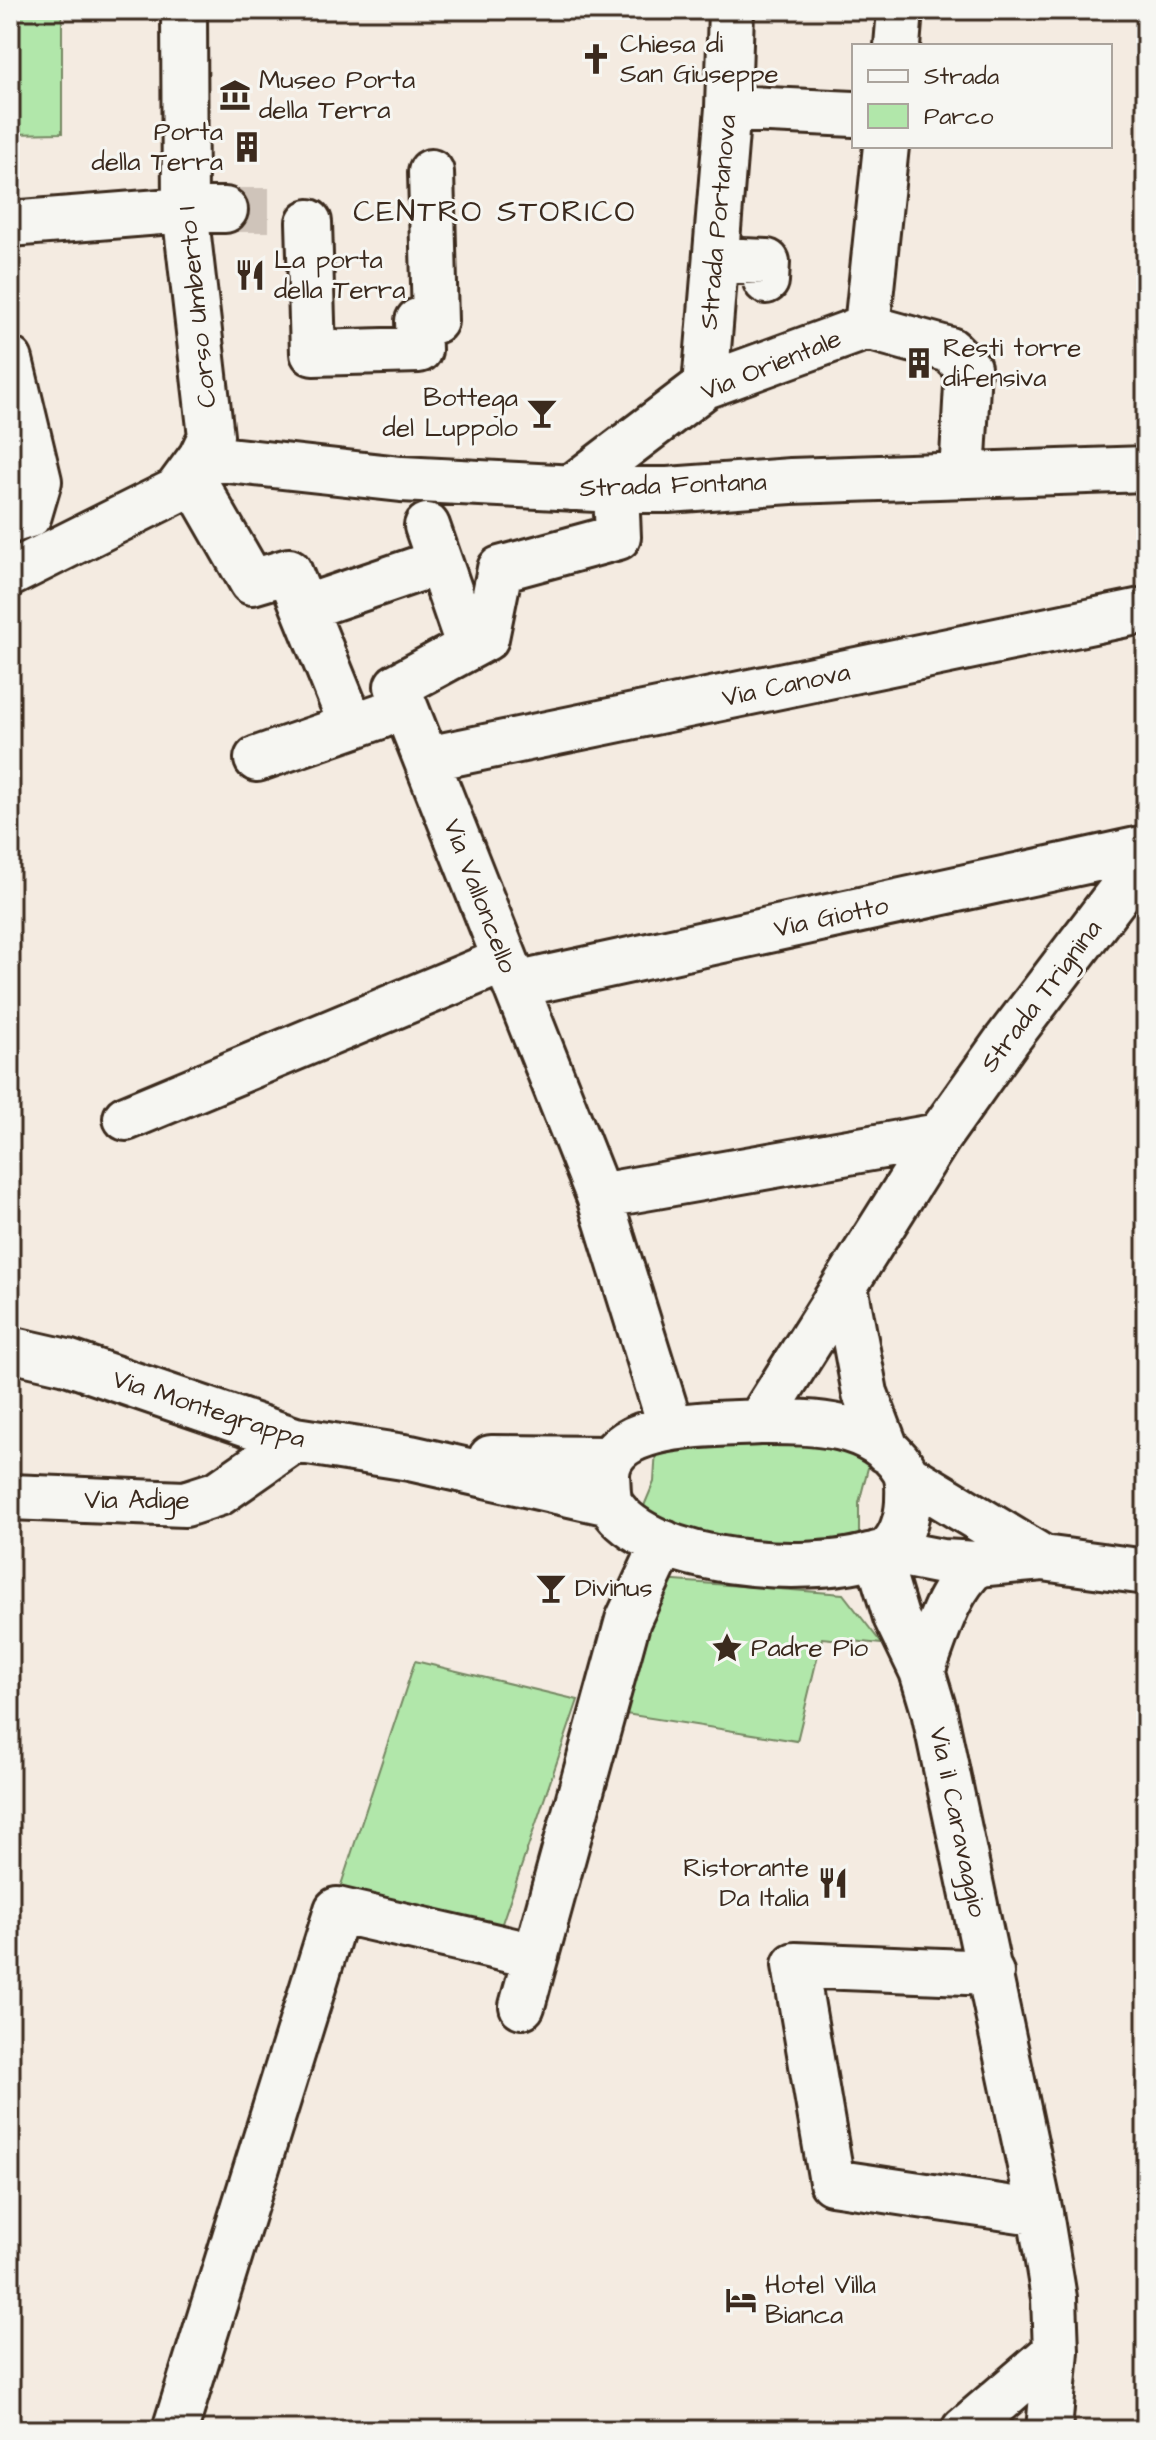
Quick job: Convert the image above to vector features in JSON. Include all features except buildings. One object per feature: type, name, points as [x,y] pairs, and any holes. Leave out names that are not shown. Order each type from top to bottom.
[{"type":"street","name":"Corso Umberto I","points":[[184,10],[205,210],[211,436],[196,465]]},
{"type":"street","name":"Strada Portanova","points":[[705,386],[728,108],[731,10]]},
{"type":"street","points":[[897,44],[900,10]]},
{"type":"street","points":[[728,108],[852,114]]},
{"type":"street","name":"Via Orientale","points":[[571,488],[705,386],[867,327],[886,148]]},
{"type":"street","points":[[309,222],[313,353],[419,350],[418,321],[435,321],[431,172]]},
{"type":"street","points":[[10,224],[205,210]]},
{"type":"street","points":[[717,260],[767,262],[766,281]]},
{"type":"street","points":[[867,327],[950,350],[968,368],[962,475]]},
{"type":"street","points":[[10,360],[39,481],[29,515],[10,521]]},
{"type":"street","points":[[10,574],[176,491],[196,465],[252,582],[289,571],[352,726]]},
{"type":"street","name":"Strada Fontana","points":[[196,465],[616,490],[1146,469]]},
{"type":"street","points":[[257,759],[406,707],[397,686],[486,638],[500,569],[618,537],[616,490]]},
{"type":"street","points":[[304,608],[433,544],[469,647]]},
{"type":"street","name":"Via Canova","points":[[427,759],[1146,610]]},
{"type":"street","name":"Via Valloncello","points":[[406,707],[599,1196],[671,1428]]},
{"type":"street","name":"Via Giotto","points":[[126,1118],[510,972],[1146,848]]},
{"type":"street","name":"Strada Trignina","points":[[759,1422],[939,1136],[1007,1040],[1146,857]]},
{"type":"street","points":[[599,1196],[939,1136]]},
{"type":"street","points":[[845,1286],[865,1393],[898,1463],[907,1517],[896,1539],[869,1555]]},
{"type":"street","name":"Via Montegrappa","points":[[10,1349],[67,1362],[295,1440],[410,1458],[617,1512],[638,1530],[690,1552],[720,1559],[794,1565],[822,1565],[869,1555]]},
{"type":"street","points":[[628,1620],[617,1512],[607,1469],[609,1459],[623,1445],[641,1434],[671,1428],[759,1422],[823,1422],[849,1429],[872,1439],[898,1463],[1043,1558]]},
{"type":"street","name":"Via Adige","points":[[10,1497],[185,1504],[219,1493],[295,1440]]},
{"type":"street","name":"Via Montegrappa","points":[[410,1458],[609,1459]]},
{"type":"street","points":[[522,2006],[628,1620],[664,1543]]},
{"type":"street","points":[[869,1555],[977,1564],[1043,1558],[1146,1572]]},
{"type":"street","name":"Via il Caravaggio","points":[[869,1555],[922,1671],[934,1711],[991,1973],[1040,2213],[1054,2298],[1056,2351],[1049,2430]]},
{"type":"street","points":[[922,1671],[945,1609],[963,1576],[977,1564]]},
{"type":"street","points":[[175,2430],[337,1910],[535,1956]]},
{"type":"street","points":[[991,1973],[795,1965],[832,2182],[1040,2213]]},
{"type":"street","points":[[964,2430],[1056,2351]]},
{"type":"green space","points":[[10,10],[62,10],[62,133],[10,134]]},
{"type":"green space","points":[[818,1440],[870,1460],[859,1503],[859,1544],[834,1550],[708,1538],[641,1513],[654,1482],[656,1448]]},
{"type":"green space","points":[[662,1580],[843,1594],[882,1644],[822,1638],[797,1741],[619,1713]]},
{"type":"green space","points":[[415,1661],[578,1700],[499,1932],[340,1888]]},
{"type":"tunnel","points":[[225,210],[275,210]]},
{"type":"place","name":"Chiesa di San Giuseppe","points":[[596,59]]},
{"type":"place","name":"Museo Porta della Terra","points":[[235,95]]},
{"type":"place","name":"Porta della Terra","points":[[247,147]]},
{"type":"place","name":"La porta della Terra","points":[[250,275]]},
{"type":"place","name":"Resti torre difensiva","points":[[919,363]]},
{"type":"place","name":"Bottega del Luppolo","points":[[542,413]]},
{"type":"place","name":"Divinus","points":[[551,1588]]},
{"type":"place","name":"Padre Pio","points":[[727,1648]]},
{"type":"place","name":"Ristorante Da Italia","points":[[833,1883]]},
{"type":"place","name":"Hotel Villa Bianca","points":[[741,2300]]},
{"type":"district","name":"CENTRO STORICO","points":[[495,212]]}]
